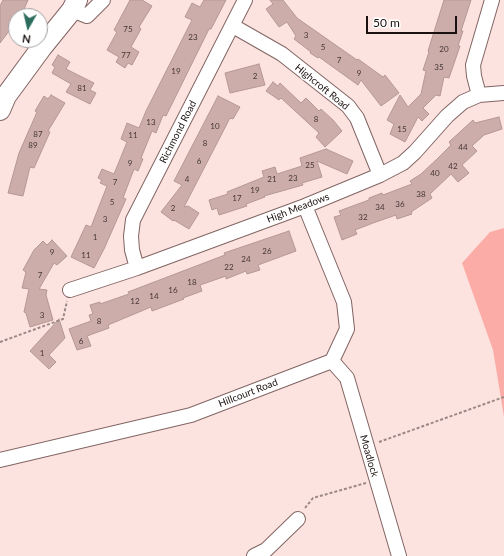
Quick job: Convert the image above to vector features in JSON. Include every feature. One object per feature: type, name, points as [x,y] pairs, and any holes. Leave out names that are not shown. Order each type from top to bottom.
[{"type":"street","name":"Richmond Road","points":[[137,268],[132,250],[131,236],[133,220],[245,0]]},
{"type":"street","points":[[479,95],[473,65],[492,0]]},
{"type":"street","points":[[48,33],[75,5],[87,16],[97,1]]},
{"type":"street","name":"Highcroft Road","points":[[233,26],[282,54],[348,106],[357,118],[380,175]]},
{"type":"street","points":[[2,101],[35,48]]},
{"type":"street","name":"High Meadows","points":[[70,290],[137,268],[305,206],[380,175],[403,163],[462,102],[479,95],[504,94]]},
{"type":"street","points":[[305,206],[344,302],[347,329],[332,361]]},
{"type":"street","name":"Moadlock","points":[[332,361],[346,378],[398,556]]},
{"type":"street","name":"Hillcourt Road","points":[[0,460],[191,415],[332,361]]},
{"type":"street","points":[[254,556],[266,550],[298,519]]},
{"type":"path","points":[[0,342],[63,319],[70,290]]},
{"type":"path","points":[[367,447],[504,397]]},
{"type":"path","points":[[298,519],[312,498],[376,480]]},
{"type":"shaded area","points":[[504,228],[504,417],[493,350],[462,263],[490,232]]},
{"type":"building","points":[[3,0],[28,0],[24,8],[8,8],[8,32],[0,43],[0,6]]},
{"type":"building","points":[[130,0],[142,0],[152,6],[139,27],[141,29],[131,47],[139,52],[132,65],[128,63],[125,68],[116,62],[119,57],[107,50],[117,32],[114,30]]},
{"type":"building","points":[[204,0],[226,0],[211,29],[209,29],[166,116],[163,115],[156,133],[152,131],[141,158],[143,159],[138,171],[134,169],[123,198],[126,199],[94,268],[71,257],[86,225],[91,227],[107,186],[100,183],[102,180],[98,178],[102,169],[114,174],[127,142],[121,139],[127,123],[139,128],[146,111],[192,20],[185,17],[192,3],[200,7]]},
{"type":"building","points":[[270,0],[283,0],[297,18],[383,77],[385,75],[399,93],[381,106],[361,80],[358,85],[319,57],[318,58],[310,53],[311,52],[294,39],[296,36],[287,22],[279,27],[266,9],[273,4]]},
{"type":"building","points":[[444,0],[471,0],[461,31],[463,31],[458,46],[460,46],[449,78],[444,77],[440,96],[436,95],[423,108],[429,114],[422,121],[418,117],[405,142],[390,134],[394,124],[387,120],[400,95],[408,107],[421,94],[426,71],[423,70]]},
{"type":"building","points":[[58,55],[70,62],[66,69],[94,83],[90,90],[96,93],[90,104],[66,92],[71,84],[52,73],[55,67],[52,65]]},
{"type":"building","points":[[259,64],[265,85],[230,93],[225,73]]},
{"type":"building","points":[[273,82],[278,86],[280,83],[301,103],[306,98],[319,111],[321,109],[333,120],[342,131],[325,147],[316,137],[319,133],[281,98],[279,100],[266,91]]},
{"type":"building","points":[[51,95],[65,103],[48,131],[50,132],[34,168],[30,167],[23,196],[8,193],[19,153],[37,112],[35,111],[44,96],[48,99]]},
{"type":"building","points":[[218,96],[240,107],[233,119],[230,118],[184,207],[188,206],[199,213],[189,229],[174,220],[173,221],[161,212],[182,185],[174,181]]},
{"type":"building","points":[[499,117],[502,129],[484,135],[472,146],[477,151],[462,165],[469,173],[458,182],[451,174],[430,194],[432,198],[411,212],[412,214],[397,219],[396,215],[373,223],[355,230],[357,234],[342,240],[334,217],[341,215],[339,211],[369,200],[369,198],[382,193],[383,195],[412,184],[410,181],[421,174],[437,159],[451,145],[449,142],[473,120],[475,123]]},
{"type":"building","points":[[326,149],[353,161],[347,174],[317,161],[322,177],[302,183],[303,185],[264,196],[265,197],[246,204],[247,206],[219,215],[217,208],[212,210],[209,200],[228,194],[227,192],[264,177],[262,171],[275,167],[277,174],[302,166],[300,158]]},
{"type":"building","points":[[289,231],[296,251],[258,265],[260,270],[247,274],[246,271],[226,279],[226,276],[200,285],[202,291],[183,298],[184,299],[152,311],[151,307],[108,325],[109,328],[87,336],[91,346],[77,350],[69,329],[91,321],[89,315],[93,314],[90,305],[100,302],[100,304],[129,294],[128,292],[225,255],[224,253]]},
{"type":"building","points":[[52,240],[67,256],[57,265],[54,263],[39,289],[47,290],[46,295],[53,320],[30,327],[26,313],[24,312],[29,289],[22,288],[26,272],[23,270],[34,250],[43,241],[47,245]]},
{"type":"building","points":[[59,319],[65,338],[49,355],[56,362],[49,369],[30,351]]}]
